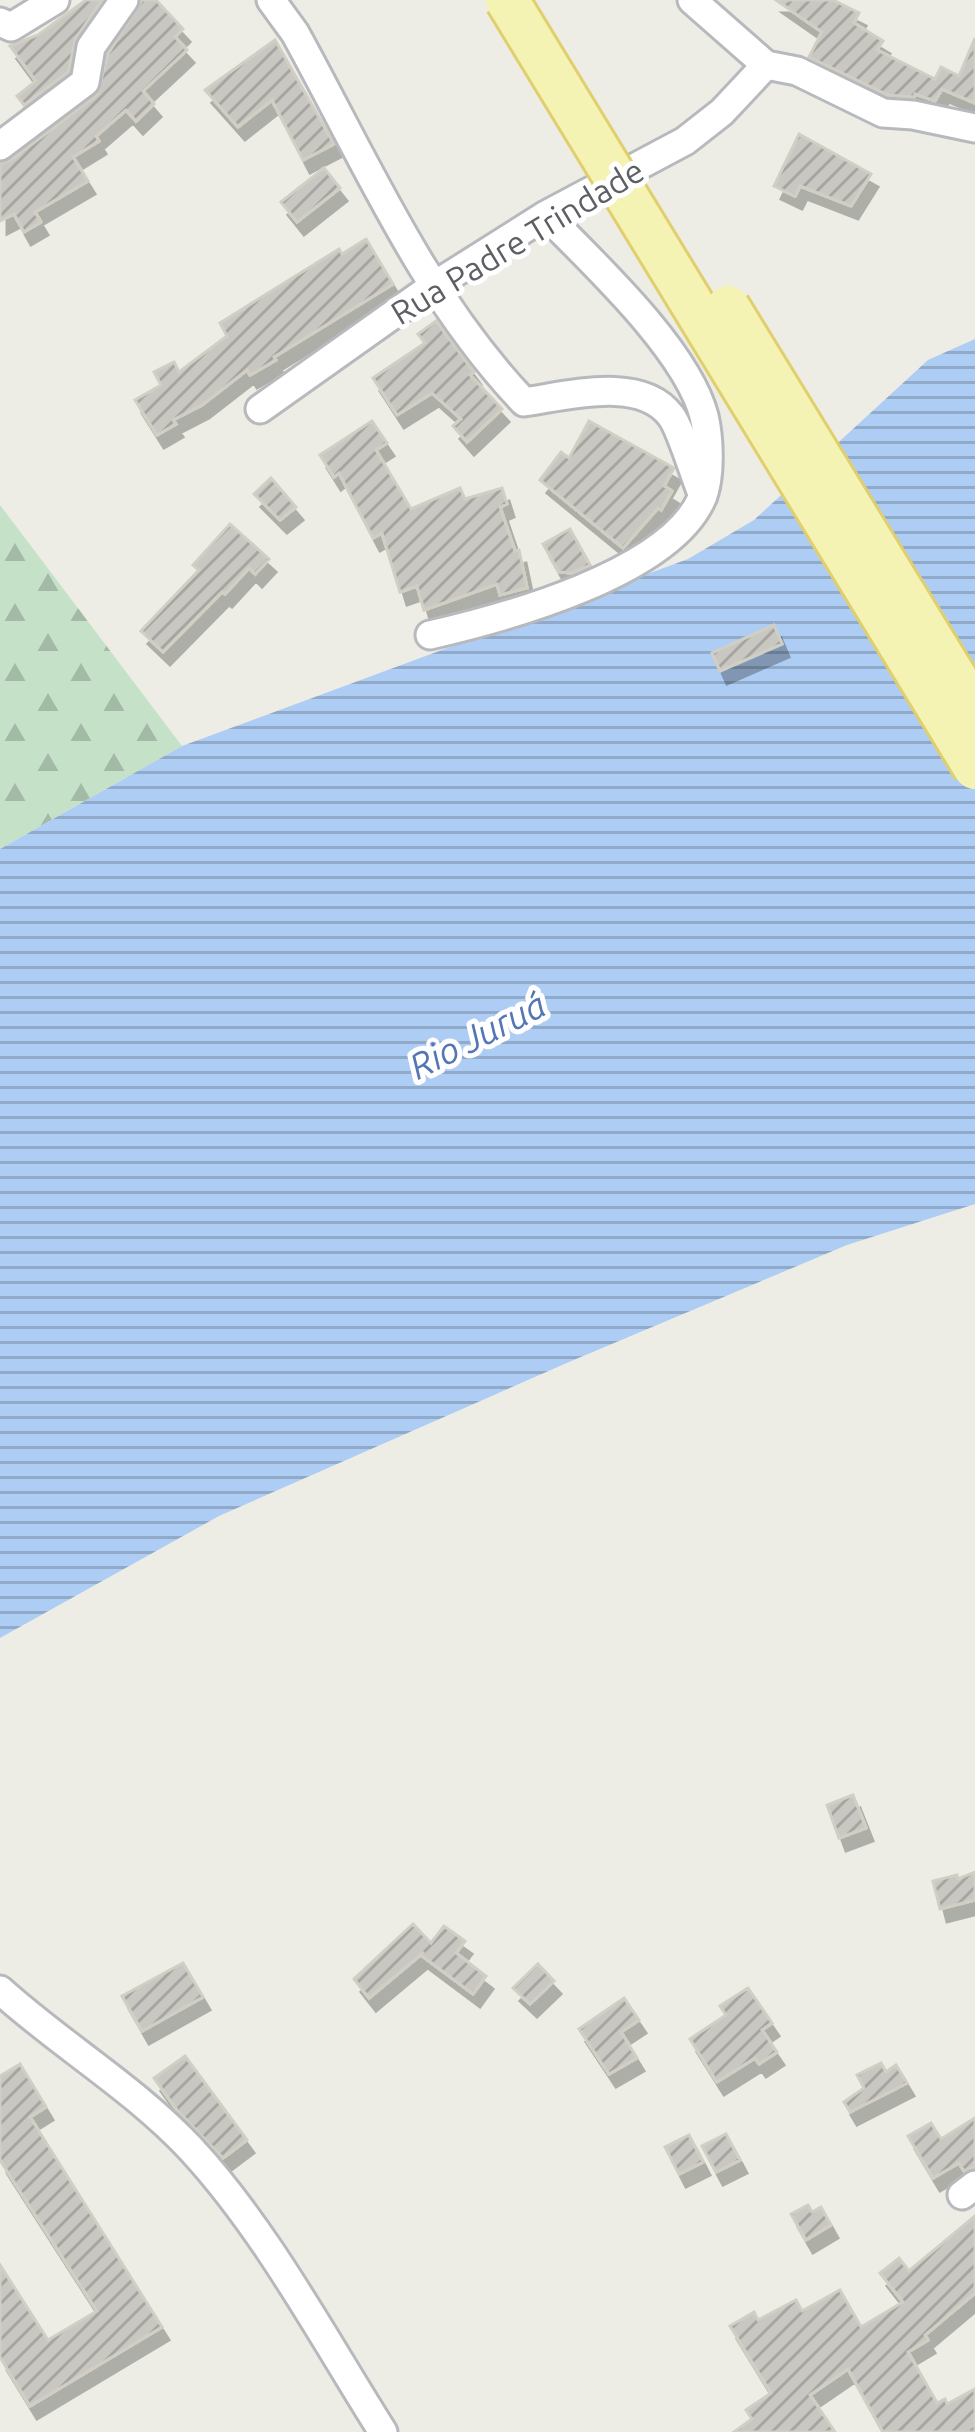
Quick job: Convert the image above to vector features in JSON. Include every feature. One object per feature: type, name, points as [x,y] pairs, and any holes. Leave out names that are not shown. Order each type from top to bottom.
[{"type":"main road","points":[[507,0],[975,768]]},
{"type":"main road","points":[[541,0],[975,710]]},
{"type":"street","points":[[0,146],[85,82],[91,47],[124,0]]},
{"type":"street","points":[[271,0],[295,33],[432,287],[524,402],[641,393],[671,416],[703,496]]},
{"type":"street","points":[[692,0],[766,64],[796,71],[883,113],[975,128]]},
{"type":"street","points":[[0,22],[11,27],[45,6]]},
{"type":"street","name":"Rua Padre Trindade","points":[[260,409],[432,287],[546,215],[685,141],[722,112],[766,64]]},
{"type":"street","points":[[430,635],[549,602],[621,571],[680,528],[703,496],[704,414],[688,380],[635,306],[546,215]]},
{"type":"street","points":[[0,1990],[50,2035],[128,2089],[193,2151],[250,2225],[383,2432]]},
{"type":"green space","points":[[0,505],[182,746],[0,849]]},
{"type":"water","name":"Rio Juruá","points":[[975,339],[975,1204],[847,1245],[219,1516],[0,1638],[0,849],[182,746],[688,559],[754,520],[928,360]]},
{"type":"building","points":[[86,0],[102,0],[76,38],[68,72],[24,105],[17,96],[36,81],[10,46],[38,35]]},
{"type":"building","points":[[142,0],[156,0],[183,29],[175,37],[187,50],[143,91],[154,104],[136,121],[126,110],[96,136],[99,141],[73,157],[88,181],[35,212],[41,222],[24,232],[14,214],[0,221],[0,164],[97,95],[108,54]]},
{"type":"building","points":[[776,0],[833,0],[859,13],[854,23],[883,41],[877,50],[935,79],[941,67],[959,76],[975,38],[975,103],[942,89],[935,101],[915,94],[888,95],[809,57],[822,32]]},
{"type":"building","points":[[275,40],[334,144],[303,160],[272,100],[238,127],[205,90]]},
{"type":"building","points":[[799,134],[871,174],[851,206],[800,186],[795,196],[774,186]]},
{"type":"building","points":[[324,168],[340,188],[297,222],[281,202]]},
{"type":"building","points":[[366,239],[393,284],[274,357],[276,360],[250,375],[247,370],[157,435],[135,400],[161,385],[154,372],[174,362],[179,372],[227,336],[220,323],[339,249],[342,254]]},
{"type":"building","points":[[436,321],[474,372],[470,375],[502,409],[467,442],[453,426],[461,419],[432,393],[397,415],[373,378],[425,343],[418,334]]},
{"type":"building","points":[[372,421],[387,443],[376,450],[411,509],[460,488],[465,499],[502,488],[507,504],[500,507],[515,551],[519,550],[527,588],[500,595],[497,584],[424,610],[417,586],[400,592],[382,533],[373,538],[339,473],[334,477],[320,455]]},
{"type":"building","points":[[589,421],[674,468],[664,486],[672,491],[661,510],[623,548],[540,480],[561,452],[569,458]]},
{"type":"building","points":[[271,478],[296,507],[280,520],[254,494]]},
{"type":"building","points":[[230,524],[269,559],[255,574],[249,568],[163,652],[141,631],[199,570],[193,565]]},
{"type":"building","points":[[570,529],[590,565],[572,573],[559,572],[543,544]]},
{"type":"building","points":[[774,625],[782,644],[720,671],[712,653]]},
{"type":"building","points":[[853,1795],[866,1828],[839,1838],[827,1805]]},
{"type":"building","points":[[975,1872],[975,1900],[940,1909],[933,1881]]},
{"type":"building","points":[[413,1924],[431,1943],[444,1926],[465,1941],[456,1953],[486,1976],[473,1994],[421,1955],[424,1952],[369,1998],[354,1979]]},
{"type":"building","points":[[183,1963],[203,1997],[142,2031],[122,1996]]},
{"type":"building","points":[[538,1964],[554,1981],[530,2004],[513,1988]]},
{"type":"building","points":[[748,1988],[772,2023],[762,2030],[777,2052],[759,2064],[755,2058],[717,2082],[690,2039],[726,2015],[720,2006]]},
{"type":"building","points":[[624,1998],[639,2020],[621,2032],[637,2058],[609,2074],[579,2029]]},
{"type":"building","points":[[185,2056],[247,2140],[223,2158],[154,2078]]},
{"type":"building","points":[[881,2063],[886,2072],[896,2065],[907,2083],[850,2112],[844,2102],[864,2088],[857,2075]]},
{"type":"building","points":[[20,2064],[46,2107],[30,2117],[162,2327],[30,2406],[0,2357],[0,2265],[48,2340],[97,2311],[0,2160],[0,2076]]},
{"type":"building","points":[[975,2118],[975,2167],[964,2171],[959,2163],[933,2178],[908,2136],[931,2123],[941,2139]]},
{"type":"building","points":[[726,2134],[740,2160],[716,2172],[702,2146]]},
{"type":"building","points":[[689,2135],[703,2162],[679,2174],[665,2147]]},
{"type":"building","points":[[808,2205],[812,2212],[821,2207],[831,2225],[806,2240],[791,2214]]},
{"type":"building","points":[[975,2216],[975,2293],[925,2335],[928,2340],[908,2352],[937,2403],[945,2399],[947,2404],[975,2389],[975,2432],[883,2432],[848,2369],[810,2395],[835,2432],[734,2432],[752,2419],[746,2410],[771,2393],[730,2326],[754,2312],[758,2320],[796,2300],[802,2311],[840,2290],[861,2327],[903,2302],[880,2273],[899,2258],[909,2271]]}]
